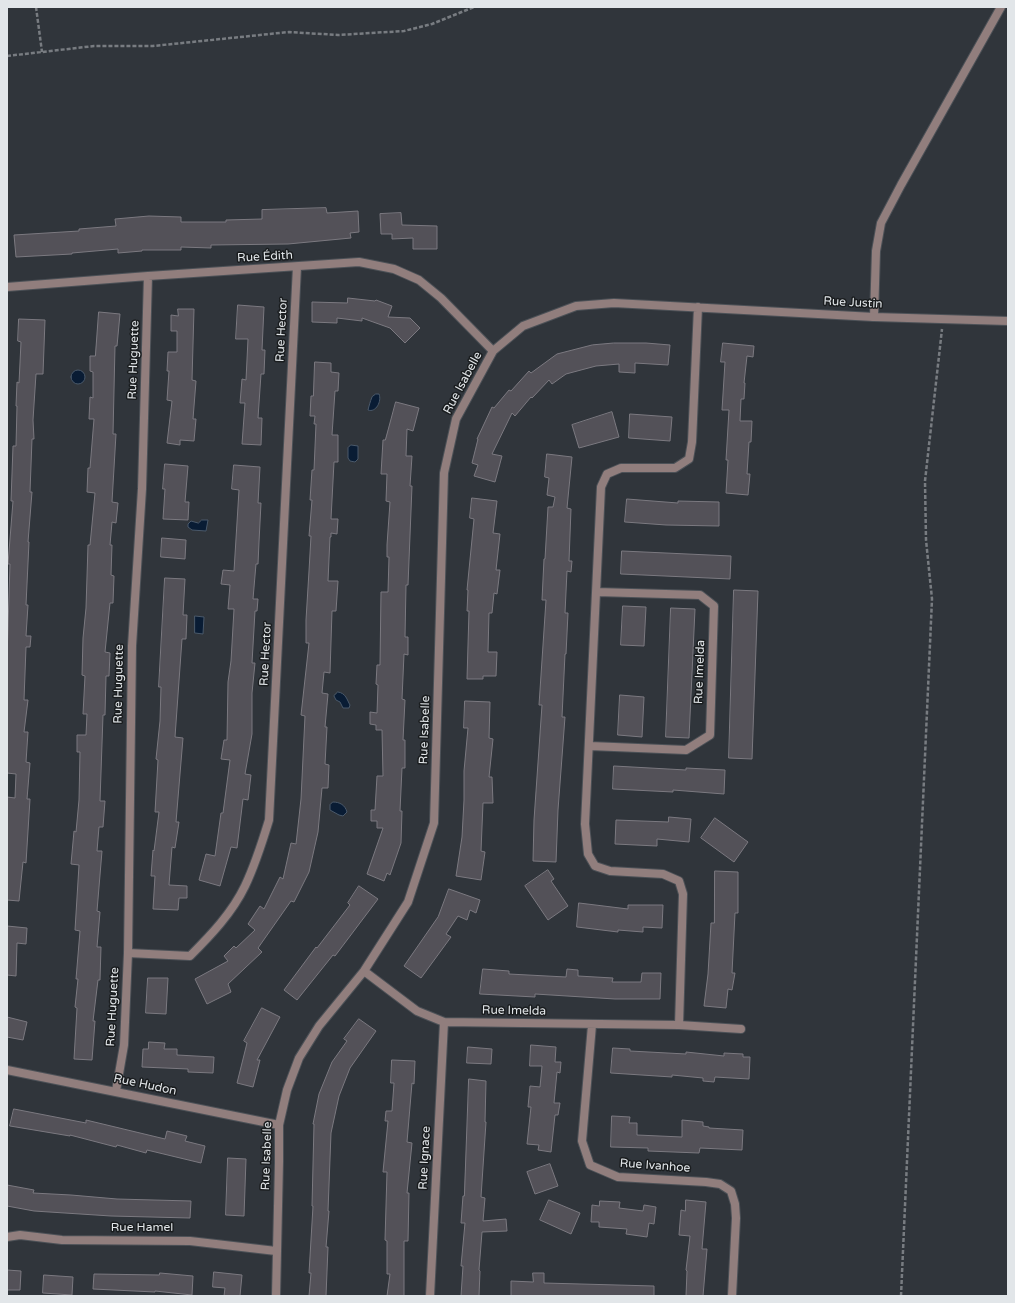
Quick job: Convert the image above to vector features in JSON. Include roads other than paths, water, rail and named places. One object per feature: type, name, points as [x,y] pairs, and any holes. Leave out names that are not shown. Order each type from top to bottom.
[{"type":"street","points":[[874,317],[876,252],[878,232],[881,223],[1001,7]]},
{"type":"street","name":"Rue Édith","points":[[7,287],[359,262],[394,269],[419,280],[441,298],[493,351]]},
{"type":"street","name":"Rue Hector","points":[[128,954],[190,956],[208,938],[244,888],[259,853],[269,820],[297,267]]},
{"type":"street","name":"Rue Huguette","points":[[116,1091],[124,1044],[128,954],[132,646],[142,489],[148,276]]},
{"type":"street","name":"Rue Isabelle","points":[[276,1296],[279,1125],[287,1090],[299,1058],[319,1026],[364,972],[408,902],[434,823],[444,473],[456,419],[493,351],[523,326],[576,306],[614,303],[698,307]]},
{"type":"street","points":[[679,1025],[683,894],[678,882],[663,874],[610,871],[595,866],[588,854],[585,824],[590,746],[601,487],[607,474],[621,468],[675,468],[689,459],[692,442],[698,307]]},
{"type":"street","name":"Rue Justin","points":[[698,307],[874,317],[1008,321]]},
{"type":"street","name":"Rue Imelda","points":[[590,746],[686,750],[710,735],[714,606],[700,595],[597,592]]},
{"type":"street","name":"Rue Imelda","points":[[364,972],[417,1011],[444,1022],[679,1025],[741,1029]]},
{"type":"street","name":"Rue Ignace","points":[[430,1296],[444,1022]]},
{"type":"street","name":"Rue Ivanhoe","points":[[592,1024],[582,1142],[590,1165],[618,1177],[706,1182],[720,1184],[731,1191],[735,1204],[736,1218],[732,1296]]},
{"type":"street","name":"Rue Hudon","points":[[7,1070],[279,1125]]},
{"type":"street","name":"Rue Hamel","points":[[7,1237],[20,1235],[62,1240],[190,1241],[276,1251]]},
{"type":"water","points":[[75,370],[81,370],[85,374],[85,380],[81,384],[75,384],[71,380],[71,374]]},
{"type":"water","points":[[379,394],[380,397],[378,406],[374,410],[368,410],[372,397]]},
{"type":"water","points":[[351,445],[358,446],[358,459],[355,462],[350,461],[348,458],[348,448]]},
{"type":"water","points":[[202,520],[208,520],[206,531],[192,530],[188,527],[188,524],[191,521],[198,523]]},
{"type":"water","points":[[195,616],[204,617],[203,634],[195,633]]},
{"type":"water","points":[[338,692],[346,697],[350,705],[349,708],[343,708],[340,702],[336,700],[334,696]]},
{"type":"water","points":[[333,802],[340,803],[345,807],[347,812],[343,816],[330,810],[330,805]]}]
